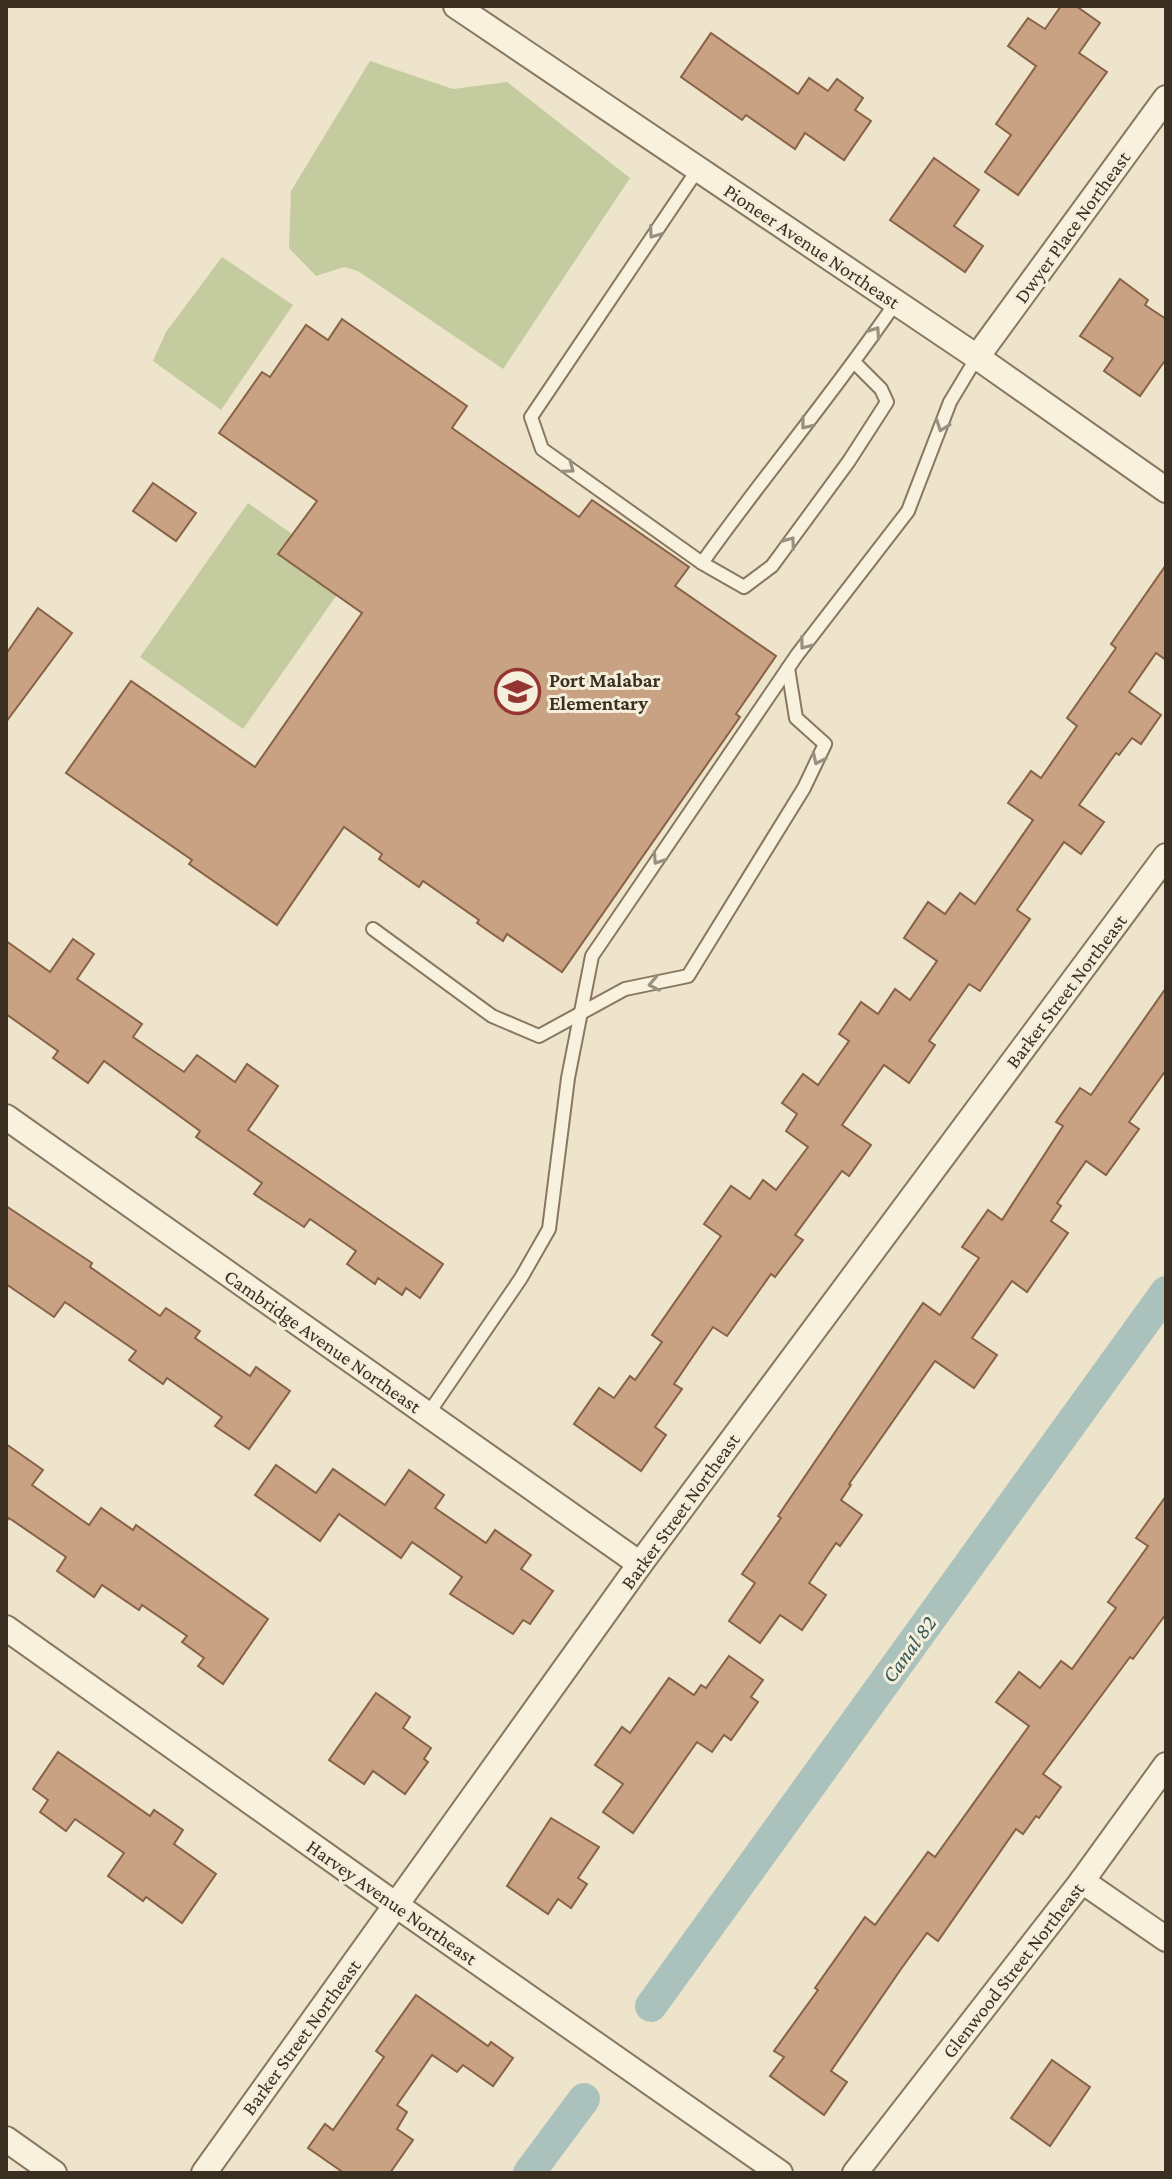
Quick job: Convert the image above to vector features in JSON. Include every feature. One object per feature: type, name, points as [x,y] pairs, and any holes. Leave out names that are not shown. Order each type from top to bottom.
[{"type":"street","name":"Pioneer Avenue Northeast","points":[[456,6],[977,357],[1166,490]]},
{"type":"street","name":"Dwyer Place Northeast","points":[[977,357],[1166,98]]},
{"type":"street","name":"Barker Street Northeast","points":[[204,2173],[640,1564],[1166,856]]},
{"type":"street","name":"Cambridge Avenue Northeast","points":[[6,1117],[640,1564]]},
{"type":"street","name":"Harvey Avenue Northeast","points":[[6,1628],[780,2173]]},
{"type":"street","name":"Glenwood Street Northeast","points":[[855,2173],[1082,1881],[1166,1765]]},
{"type":"street","points":[[1082,1881],[1166,1939]]},
{"type":"street","points":[[6,2139],[54,2173]]},
{"type":"lane","points":[[698,169],[531,417],[542,449],[702,563],[744,587],[772,566],[849,461],[887,402],[881,389],[855,363]]},
{"type":"lane","points":[[702,563],[752,492],[855,363],[896,302]]},
{"type":"lane","points":[[428,1414],[521,1278],[549,1229],[568,1078],[592,956],[788,668],[908,511],[950,402],[977,357]]},
{"type":"lane","points":[[373,929],[492,1016],[539,1036],[625,989],[688,976],[804,788],[825,744],[796,718],[788,668]]},
{"type":"green space","points":[[370,61],[453,89],[507,82],[630,178],[503,369],[358,271],[344,267],[316,276],[289,248],[291,191]]},
{"type":"green space","points":[[222,257],[293,305],[221,410],[153,361],[166,332]]},
{"type":"green space","points":[[248,503],[292,534],[278,554],[325,587],[341,589],[243,729],[140,657]]},
{"type":"building","points":[[1061,6],[1076,6],[1100,23],[1079,53],[1107,72],[1018,195],[985,172],[1011,135],[996,124],[1036,66],[1008,46],[1028,18],[1045,29]]},
{"type":"building","points":[[711,33],[798,94],[809,78],[828,91],[837,79],[863,98],[855,110],[871,121],[844,160],[805,133],[795,149],[746,115],[742,120],[681,77]]},
{"type":"building","points":[[934,158],[979,190],[954,226],[983,246],[965,272],[890,220]]},
{"type":"building","points":[[1120,279],[1148,300],[1145,305],[1166,319],[1166,359],[1140,396],[1104,371],[1113,358],[1080,336]]},
{"type":"building","points":[[342,319],[467,406],[452,428],[579,517],[592,500],[689,567],[675,586],[776,656],[736,714],[740,717],[562,972],[507,934],[503,941],[423,881],[419,887],[379,859],[382,854],[344,827],[277,925],[189,864],[192,860],[66,773],[131,681],[255,767],[362,613],[278,554],[317,501],[219,433],[262,372],[270,377],[306,325],[328,340]]},
{"type":"building","points":[[153,483],[196,513],[176,541],[133,511]]},
{"type":"building","points":[[1166,565],[1166,660],[1156,653],[1129,692],[1161,715],[1141,744],[1132,738],[1119,755],[1116,753],[1079,805],[1104,822],[1081,854],[1064,842],[1017,910],[1030,919],[980,991],[969,984],[929,1041],[935,1045],[909,1083],[884,1065],[842,1125],[871,1145],[849,1176],[842,1171],[795,1235],[803,1240],[775,1277],[771,1274],[727,1336],[713,1327],[674,1384],[682,1389],[655,1427],[666,1435],[641,1471],[574,1424],[599,1388],[614,1398],[630,1376],[635,1380],[662,1342],[652,1335],[721,1236],[704,1224],[731,1186],[750,1199],[763,1180],[776,1190],[808,1147],[786,1131],[797,1114],[782,1103],[803,1074],[818,1085],[849,1041],[839,1034],[861,1002],[878,1014],[895,989],[910,1000],[937,961],[904,938],[928,902],[945,914],[960,893],[975,904],[1033,820],[1008,803],[1031,771],[1041,778],[1077,726],[1067,718],[1116,648],[1111,644]]},
{"type":"building","points":[[38,608],[72,633],[6,722],[6,654]]},
{"type":"building","points":[[73,939],[94,954],[77,979],[142,1024],[133,1037],[184,1072],[197,1055],[235,1082],[247,1064],[278,1086],[248,1130],[443,1264],[420,1298],[406,1288],[402,1295],[378,1278],[375,1284],[347,1264],[356,1251],[310,1219],[304,1227],[254,1194],[262,1183],[196,1137],[200,1131],[104,1061],[88,1083],[53,1058],[58,1051],[6,1014],[6,941],[50,972]]},
{"type":"building","points":[[1166,988],[1166,1070],[1129,1122],[1139,1129],[1106,1175],[1086,1161],[1057,1203],[1061,1206],[1051,1221],[1068,1233],[1027,1292],[1012,1281],[972,1338],[997,1355],[974,1388],[935,1361],[841,1500],[862,1515],[840,1546],[836,1543],[809,1583],[826,1595],[802,1630],[780,1615],[760,1643],[729,1621],[755,1583],[742,1574],[923,1303],[940,1315],[979,1258],[962,1247],[988,1210],[1002,1220],[1063,1126],[1056,1122],[1080,1088],[1091,1095]]},
{"type":"building","points":[[6,1206],[92,1263],[90,1267],[160,1316],[166,1308],[200,1331],[195,1338],[250,1376],[256,1367],[290,1391],[249,1449],[215,1426],[222,1417],[167,1378],[163,1384],[129,1360],[136,1351],[65,1302],[54,1317],[6,1284]]},
{"type":"building","points":[[6,1444],[43,1470],[32,1485],[89,1525],[101,1508],[133,1530],[136,1525],[268,1619],[223,1684],[198,1666],[204,1658],[182,1642],[187,1636],[142,1605],[139,1610],[102,1585],[94,1597],[57,1571],[66,1557],[9,1518],[6,1522]]},
{"type":"building","points":[[276,1465],[316,1493],[333,1469],[385,1505],[409,1470],[444,1495],[435,1508],[486,1543],[495,1530],[531,1555],[521,1569],[553,1591],[530,1624],[523,1620],[513,1634],[450,1594],[462,1577],[412,1542],[401,1558],[339,1514],[320,1541],[255,1495]]},
{"type":"building","points":[[1166,1496],[1166,1614],[1043,1774],[1061,1787],[1039,1818],[1036,1816],[1023,1834],[1016,1829],[938,1941],[927,1933],[831,2071],[847,2082],[824,2115],[770,2076],[784,2057],[774,2051],[865,1917],[875,1925],[928,1852],[935,1857],[1029,1726],[996,1702],[1019,1672],[1040,1688],[1061,1661],[1072,1669],[1116,1608],[1108,1602],[1148,1546],[1136,1538]]},
{"type":"building","points":[[729,1656],[763,1680],[751,1697],[758,1702],[731,1740],[724,1735],[712,1752],[697,1742],[633,1833],[603,1812],[623,1784],[595,1765],[622,1727],[630,1733],[669,1678],[694,1695],[701,1685],[706,1688]]},
{"type":"building","points":[[376,1693],[410,1717],[403,1728],[431,1748],[424,1759],[428,1762],[405,1794],[373,1771],[364,1784],[329,1760]]},
{"type":"building","points":[[58,1752],[150,1816],[154,1810],[183,1830],[174,1844],[216,1874],[182,1923],[146,1897],[143,1901],[108,1876],[124,1853],[75,1819],[66,1831],[40,1812],[48,1800],[33,1789]]},
{"type":"building","points":[[551,1818],[599,1847],[578,1878],[587,1884],[571,1908],[558,1899],[548,1914],[507,1886]]},
{"type":"building","points":[[416,1995],[488,2046],[491,2042],[513,2058],[493,2086],[463,2065],[457,2072],[432,2055],[397,2105],[407,2112],[397,2129],[413,2140],[390,2173],[344,2173],[308,2148],[325,2124],[333,2130],[384,2057],[376,2051]]},
{"type":"building","points":[[1052,2060],[1090,2087],[1050,2146],[1011,2118]]},
{"type":"waterway","name":"Canal 82","points":[[651,2006],[1166,1292]]},
{"type":"waterway","name":"Canal 82","points":[[529,2173],[584,2099]]},
{"type":"place","name":"Port Malabar Elementary","points":[[518,692]]}]
